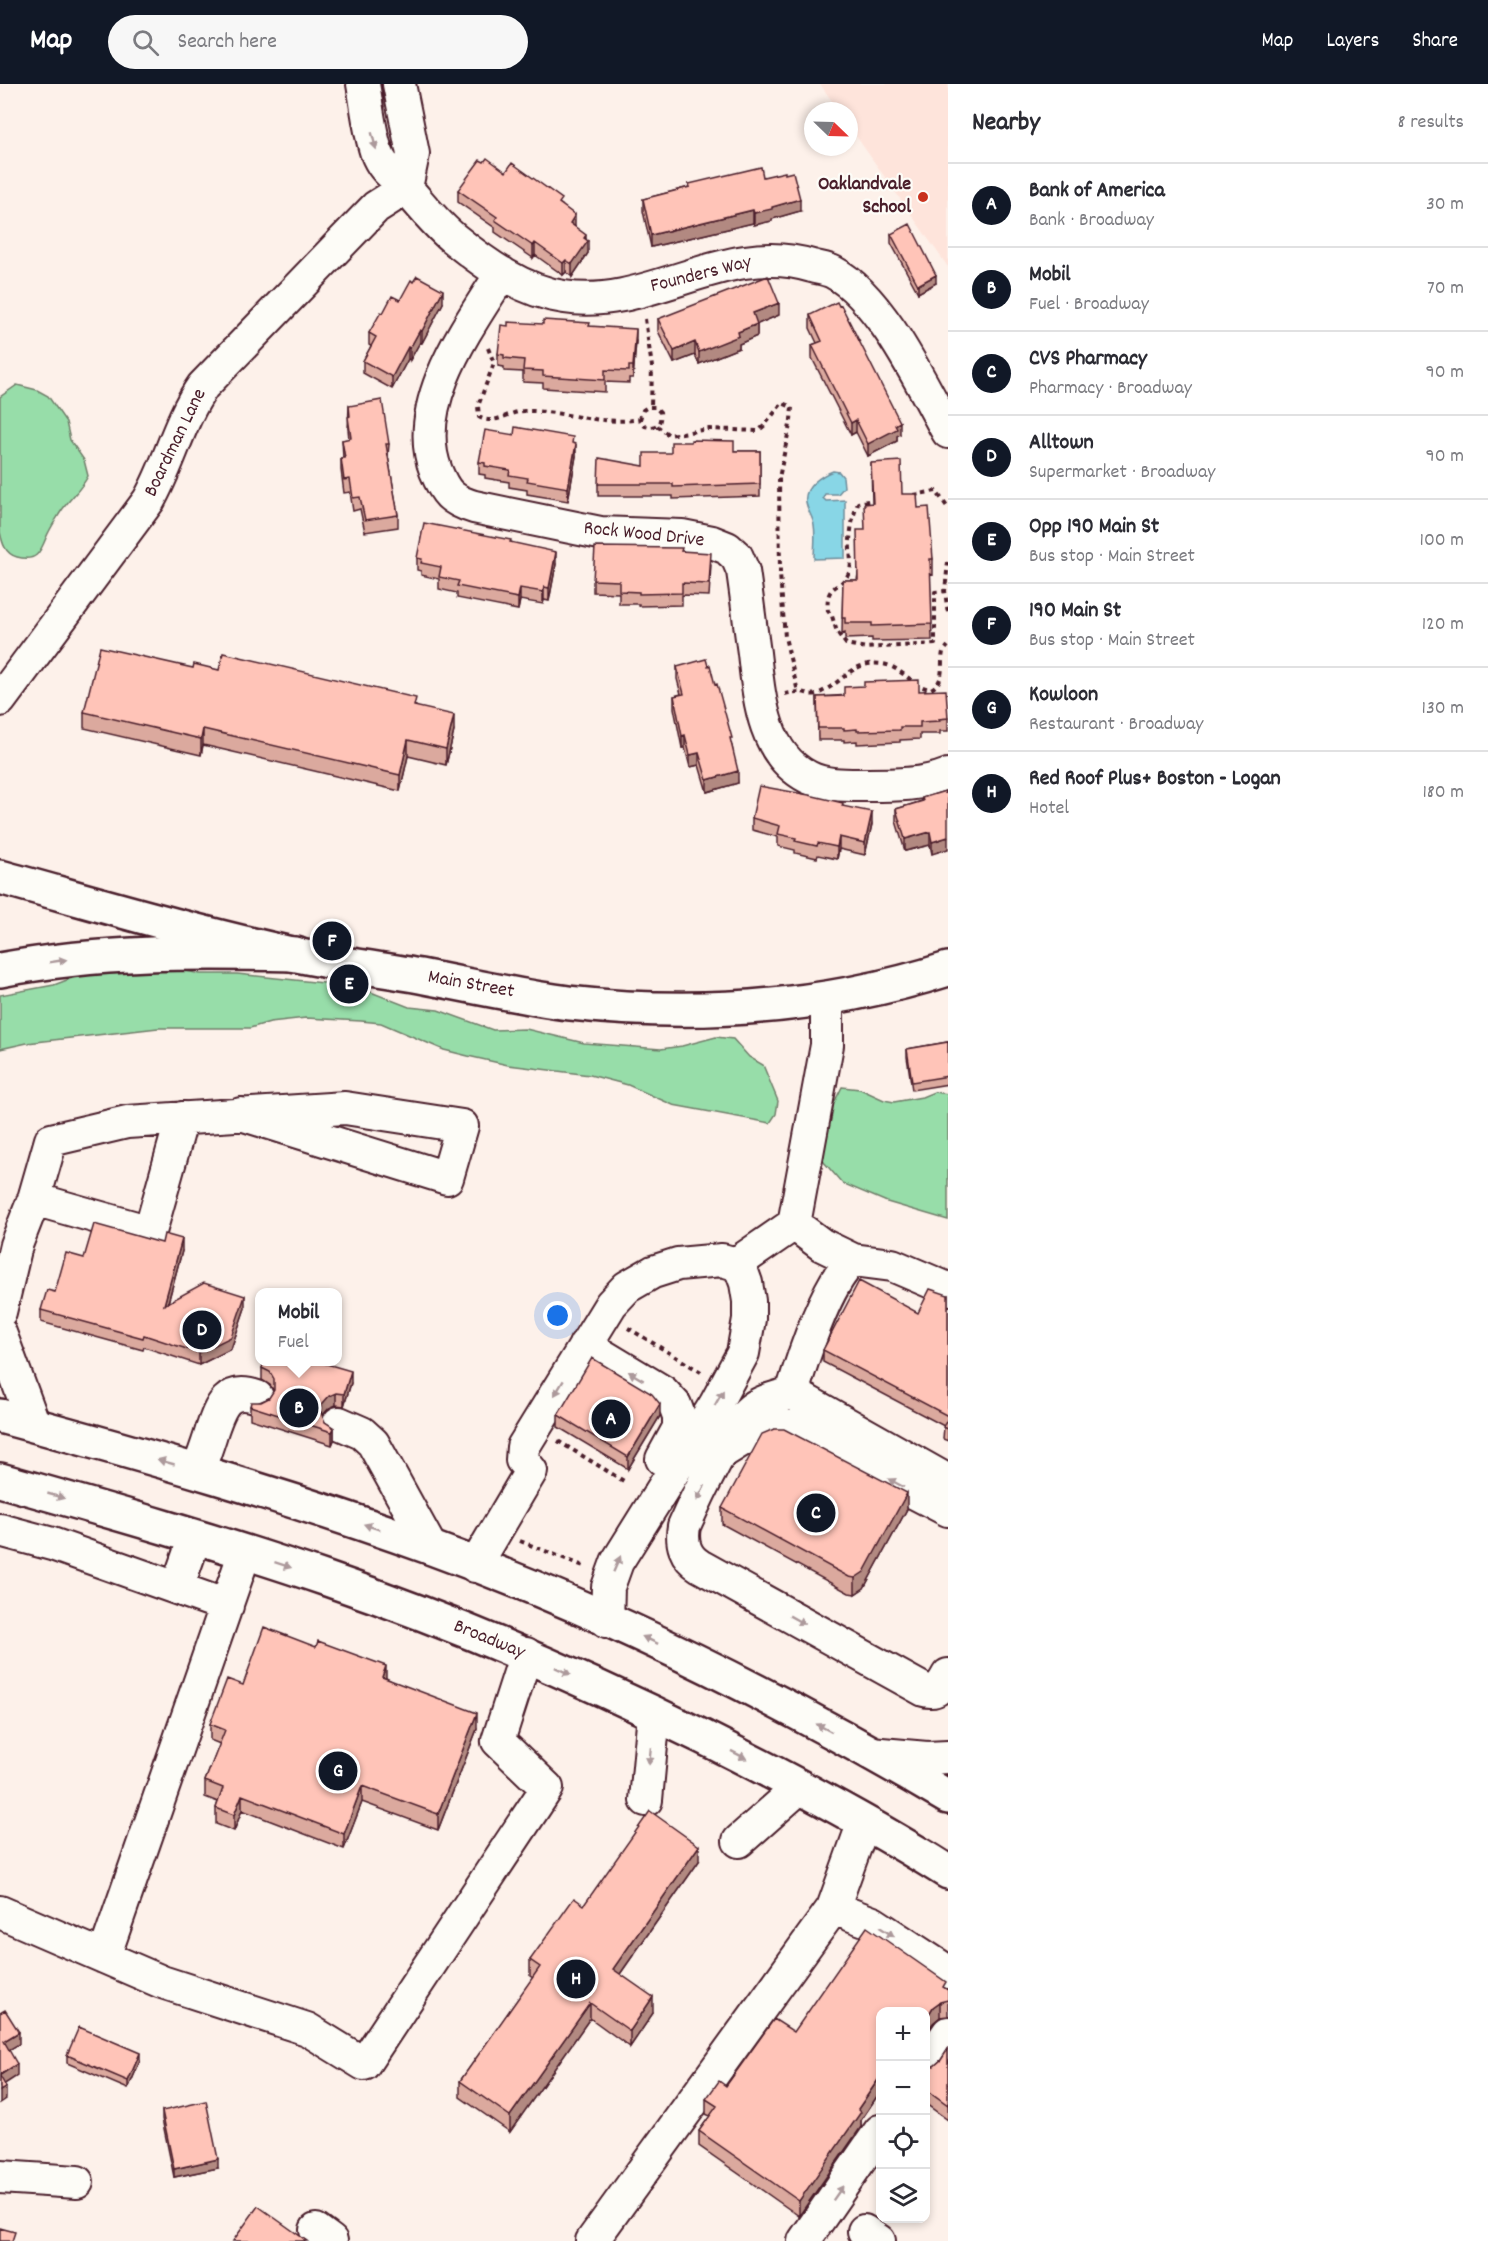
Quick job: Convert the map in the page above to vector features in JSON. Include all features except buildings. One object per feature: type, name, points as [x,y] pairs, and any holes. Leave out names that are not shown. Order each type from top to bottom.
[{"type":"main road","name":"Main Street","points":[[0,877],[117,910],[296,954],[567,1002],[622,1008],[732,1009],[826,998],[882,988],[948,969]]},
{"type":"main road","points":[[0,970],[116,954],[168,952],[296,954]]},
{"type":"main road","points":[[0,1416],[285,1497],[431,1548],[607,1620],[749,1689],[948,1797]]},
{"type":"main road","name":"Broadway","points":[[1,1484],[195,1536],[245,1552],[431,1617],[526,1654],[654,1713],[800,1787],[948,1872]]},
{"type":"street","name":"Founders Way","points":[[363,84],[377,152],[386,171],[406,188],[440,228],[502,273],[528,287],[563,297],[598,299],[642,290],[732,263],[752,260],[790,260],[830,271],[856,287],[877,312],[948,432]]},
{"type":"street","points":[[399,84],[413,153],[406,188]]},
{"type":"street","name":"Boardman Lane","points":[[0,700],[10,676],[97,572],[148,500],[162,475],[189,408],[203,386],[376,207],[406,188]]},
{"type":"street","name":"Rock Wood Drive","points":[[502,273],[463,337],[443,376],[434,401],[430,421],[431,458],[448,494],[459,502],[474,507],[600,533],[682,536],[712,542],[727,548],[737,557],[743,571],[760,697],[766,724],[781,754],[795,769],[809,778],[825,783],[851,785],[898,784],[948,775]]},
{"type":"street","points":[[736,1264],[794,1224],[827,1045],[826,998]]},
{"type":"street","points":[[0,1312],[16,1245],[34,1199],[51,1140],[127,1122],[241,1114],[345,1108],[462,1126],[447,1178],[241,1114]]},
{"type":"street","points":[[34,1199],[150,1232],[182,1118]]},
{"type":"street","points":[[794,1224],[822,1245],[853,1260],[892,1265],[948,1289]]},
{"type":"street","points":[[475,1566],[531,1471],[522,1460],[523,1447],[611,1304],[627,1287],[653,1272],[678,1264],[722,1260],[736,1264],[747,1283],[749,1301],[748,1327],[743,1353],[715,1405],[616,1562],[608,1587],[607,1620]]},
{"type":"street","points":[[792,1394],[802,1362],[839,1274],[853,1260]]},
{"type":"street","points":[[0,1333],[34,1425]]},
{"type":"street","points":[[585,1345],[668,1396],[679,1416],[679,1428],[674,1439],[623,1524]]},
{"type":"street","points":[[198,1471],[223,1403],[239,1394],[257,1397]]},
{"type":"street","points":[[948,1482],[792,1394],[764,1402],[746,1413],[733,1430],[684,1526],[683,1544],[688,1554],[700,1566],[929,1691],[939,1688],[948,1675]]},
{"type":"street","points":[[339,1423],[362,1433],[373,1443],[431,1548]]},
{"type":"street","points":[[721,1453],[760,1430],[771,1426],[789,1427],[948,1510]]},
{"type":"street","points":[[10,1532],[52,1544],[227,1606]]},
{"type":"street","points":[[177,1588],[195,1536]]},
{"type":"street","points":[[104,1957],[245,1552]]},
{"type":"street","points":[[0,1912],[162,1982],[306,2030],[364,2064],[547,1788],[498,1741],[526,1654]]},
{"type":"street","points":[[646,1800],[654,1713]]},
{"type":"street","points":[[870,1753],[927,1758],[948,1757]]},
{"type":"street","points":[[739,1840],[800,1787]]},
{"type":"street","points":[[592,2241],[833,1908],[864,1822]]},
{"type":"street","points":[[833,1908],[873,1923],[948,1972]]},
{"type":"street","points":[[929,2061],[948,2033]]},
{"type":"street","points":[[804,2241],[876,2137]]},
{"type":"street","points":[[0,2177],[77,2182]]},
{"type":"path","points":[[642,290],[652,367],[651,407]]},
{"type":"path","points":[[486,342],[494,363],[478,406],[479,417],[483,419],[494,421],[520,411],[534,411],[602,421],[625,422],[640,419]]},
{"type":"path","points":[[657,426],[669,435],[709,429],[758,431],[782,404],[792,407],[779,478],[780,574],[785,637],[798,692]]},
{"type":"path","points":[[651,407],[655,407],[660,412],[661,420],[657,426],[652,428],[645,426],[640,419],[642,411],[651,407]]},
{"type":"path","points":[[912,495],[936,491],[948,508]]},
{"type":"path","points":[[884,497],[858,503],[852,519],[850,571],[842,583],[832,588],[827,602],[828,611],[837,632],[846,644],[866,648],[935,644],[935,591],[945,591]]},
{"type":"path","points":[[948,562],[945,591],[948,614]]},
{"type":"path","points":[[760,697],[798,692],[813,695],[832,687],[854,668],[883,664],[895,669],[918,685],[931,689],[940,681],[941,657],[948,646]]},
{"type":"path","points":[[622,1324],[709,1377]]},
{"type":"path","points":[[557,1441],[627,1483]]},
{"type":"path","points":[[519,1541],[596,1571]]},
{"type":"shaded area","name":"Oaklandvale School","points":[[820,84],[948,84],[948,267],[858,139],[858,102],[833,102]]},
{"type":"green space","points":[[17,385],[37,390],[48,396],[66,422],[70,440],[84,460],[88,476],[60,513],[42,548],[36,555],[29,558],[17,557],[10,553],[3,544],[0,532],[0,397]]},
{"type":"green space","points":[[121,968],[173,968],[200,974],[237,974],[343,985],[363,989],[409,1007],[438,1010],[493,1030],[526,1029],[584,1043],[661,1049],[716,1037],[733,1039],[749,1057],[763,1065],[778,1101],[776,1114],[770,1123],[673,1105],[628,1085],[590,1075],[508,1065],[468,1056],[444,1050],[381,1023],[361,1021],[306,1018],[270,1022],[250,1028],[158,1028],[27,1043],[0,1049],[0,995],[54,985],[80,975]]},
{"type":"green space","points":[[842,1087],[860,1089],[894,1102],[922,1097],[934,1092],[948,1094],[948,1220],[887,1202],[842,1183],[817,1154],[831,1109]]},
{"type":"water","points":[[833,471],[839,472],[843,477],[844,487],[838,494],[825,494],[823,498],[826,501],[845,500],[845,558],[814,559],[815,529],[807,505],[807,491],[814,482]]},
{"type":"place","name":"Oaklandvale School","points":[[923,197]]},
{"type":"place","name":"190 Main St","points":[[332,941]]},
{"type":"place","name":"Opp 190 Main St","points":[[349,984]]},
{"type":"place","name":"Alltown","points":[[202,1330]]},
{"type":"place","name":"Mobil","points":[[299,1408]]},
{"type":"place","name":"Bank of America","points":[[611,1419]]},
{"type":"place","name":"CVS Pharmacy","points":[[816,1513]]},
{"type":"place","name":"Kowloon","points":[[338,1771]]},
{"type":"place","name":"Red Roof Plus+ Boston - Logan","points":[[576,1979]]}]
